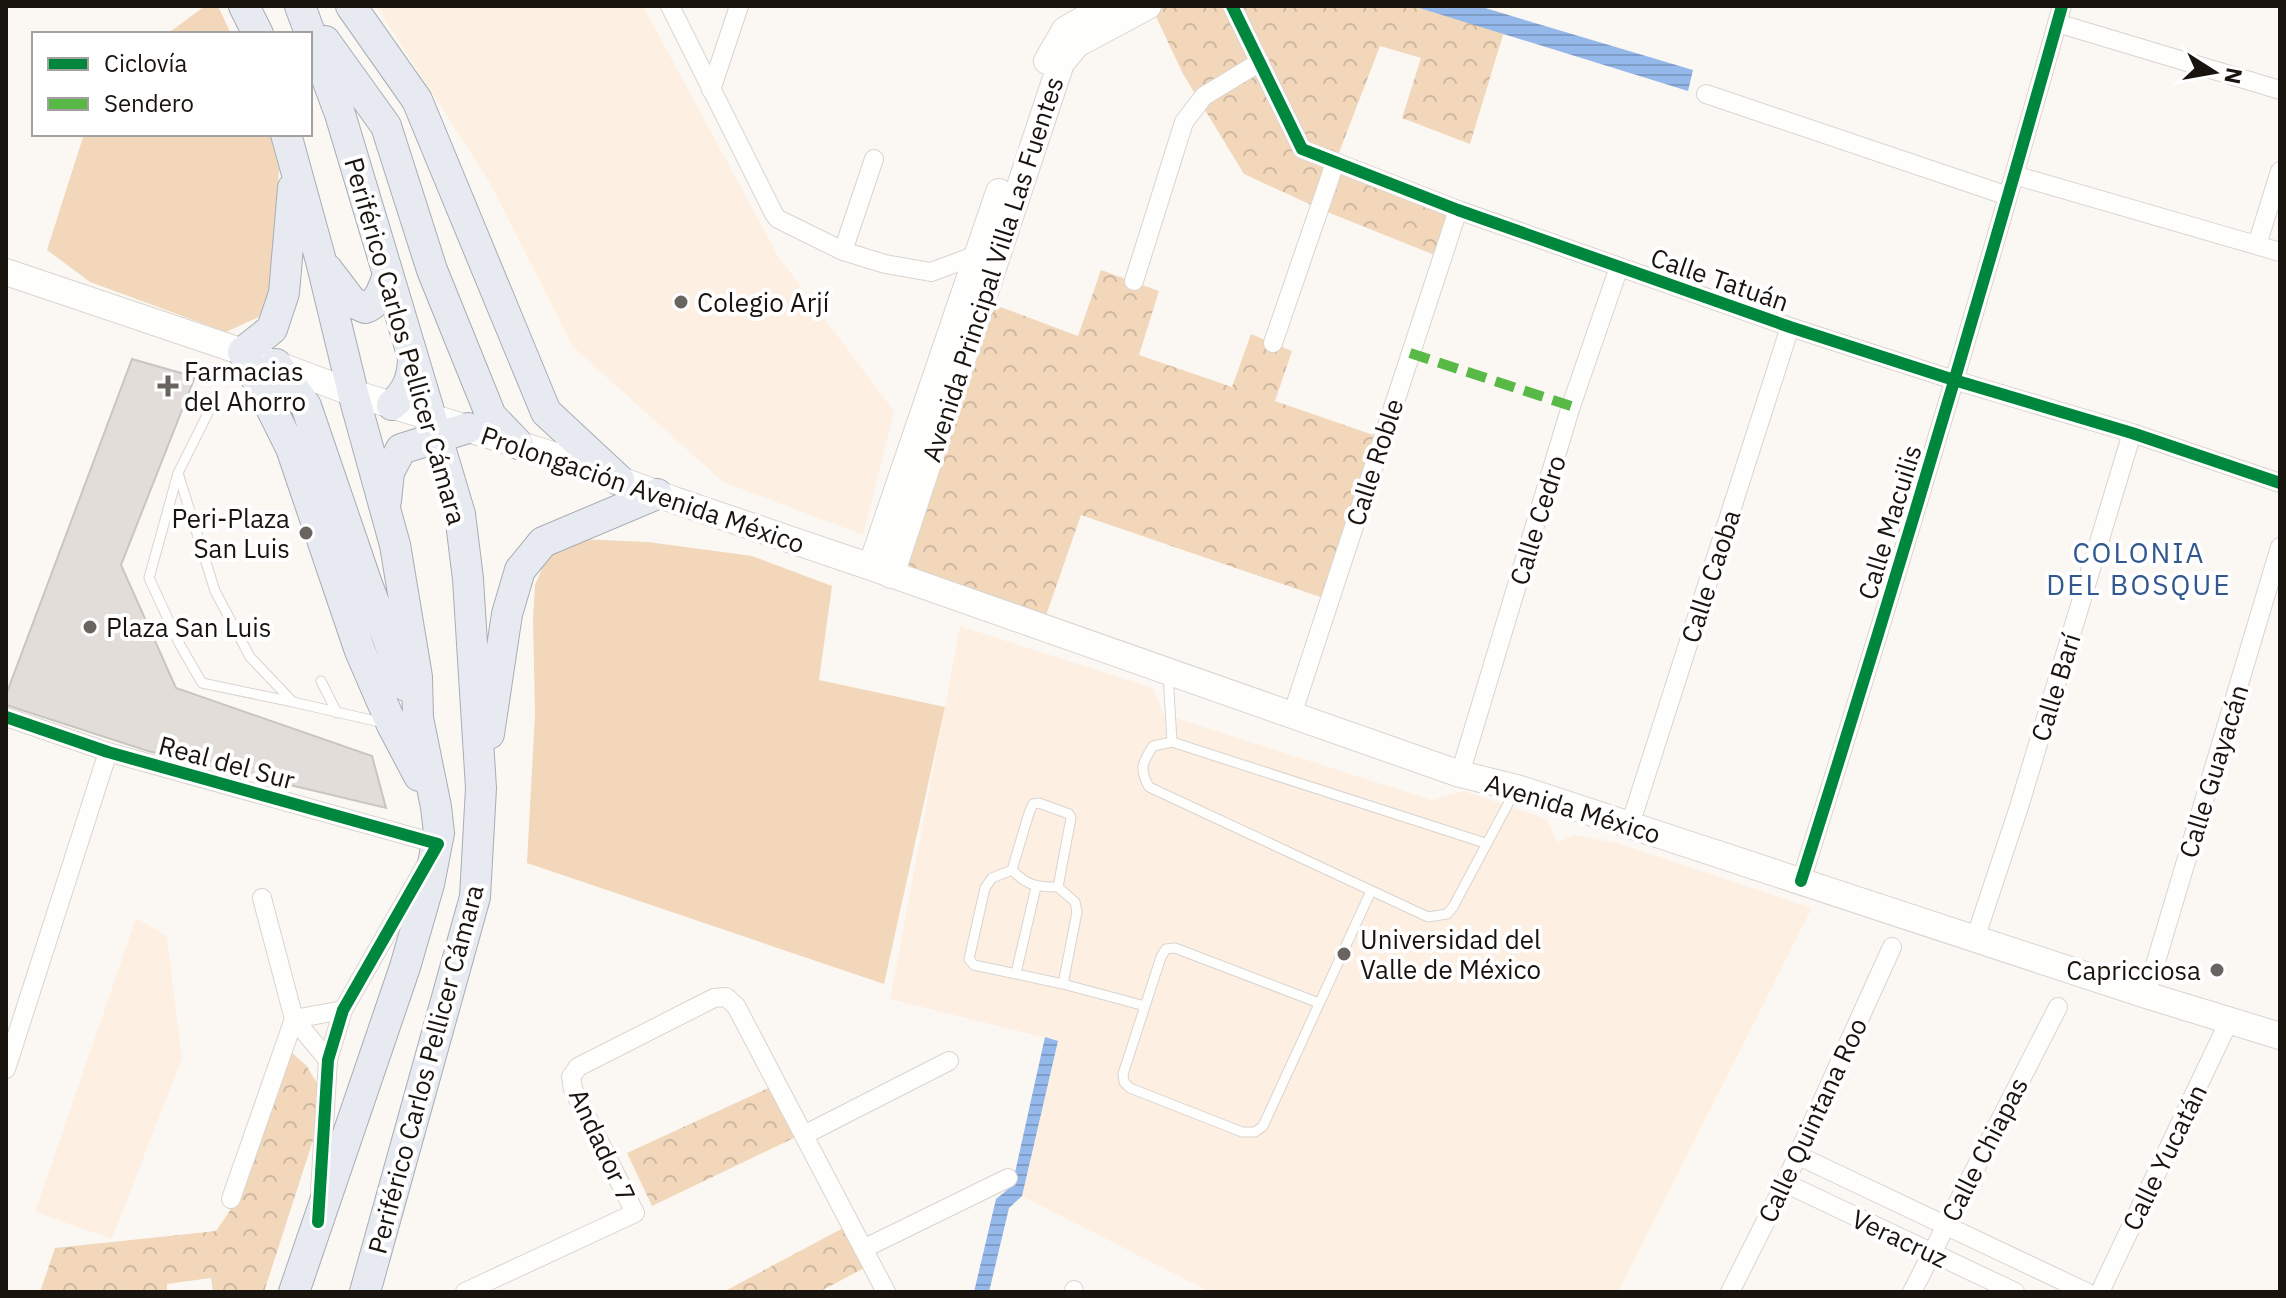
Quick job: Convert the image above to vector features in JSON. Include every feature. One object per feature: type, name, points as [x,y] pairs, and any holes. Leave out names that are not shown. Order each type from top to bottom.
[{"type":"main road","points":[[244,6],[257,32]]},
{"type":"main road","points":[[351,6],[417,100],[546,412],[619,480]]},
{"type":"main road","name":"Avenida Principal Villa Las Fuentes","points":[[881,571],[1061,63],[1077,44],[1148,6]]},
{"type":"main road","name":"Avenida Principal Villa Las Fuentes","points":[[881,571],[977,255],[1049,54],[1065,30],[1101,7]]},
{"type":"main road","points":[[300,8],[386,126],[432,270],[491,416],[518,444]]},
{"type":"main road","name":"Periférico Carlos Pellicer Cámara","points":[[300,8],[309,32]]},
{"type":"main road","name":"Periférico Carlos Pellicer Cámara","points":[[312,40],[340,114],[460,514],[468,579],[481,788],[475,897],[365,1292]]},
{"type":"main road","name":"Periférico Carlos Pellicer Cámara","points":[[286,136],[395,545],[386,639],[417,677],[405,721],[442,828],[405,967],[294,1292]]},
{"type":"main road","points":[[243,352],[272,329],[284,293],[294,166]]},
{"type":"main road","points":[[432,270],[481,257]]},
{"type":"main road","points":[[321,261],[352,302],[365,308],[374,304],[388,275]]},
{"type":"main road","points":[[6,272],[392,405],[434,427],[468,428]]},
{"type":"main road","points":[[243,352],[386,639]]},
{"type":"main road","points":[[392,405],[407,387],[413,360]]},
{"type":"main road","points":[[276,364],[306,406],[386,639],[405,721]]},
{"type":"main road","points":[[385,507],[389,472],[401,449],[434,427]]},
{"type":"main road","name":"Prolongación Avenida México","points":[[468,428],[881,571]]},
{"type":"main road","points":[[481,788],[507,614],[520,570],[543,542],[657,494]]},
{"type":"main road","name":"Avenida México","points":[[881,571],[1460,774],[1517,788],[2146,995],[2280,1036]]},
{"type":"main road","points":[[442,828],[475,897]]},
{"type":"main road","points":[[317,1292],[318,1222]]},
{"type":"street","points":[[670,6],[778,219],[843,251],[885,264],[931,272],[977,255]]},
{"type":"street","points":[[711,90],[739,6]]},
{"type":"street","name":"Calle Tatuán","points":[[1232,6],[1302,149],[1458,210],[1790,327],[2132,433],[2280,483]]},
{"type":"street","points":[[2060,15],[2280,90]]},
{"type":"street","name":"Calle Macuilis","points":[[1801,881],[1954,380],[2060,15]]},
{"type":"street","points":[[1134,281],[1184,122],[1204,96],[1260,62]]},
{"type":"street","points":[[1706,94],[2008,196]]},
{"type":"street","points":[[843,251],[874,159]]},
{"type":"street","points":[[1273,343],[1335,163]]},
{"type":"street","points":[[2257,245],[2280,171]]},
{"type":"street","points":[[2014,175],[2280,252]]},
{"type":"street","name":"Calle Roble","points":[[1292,715],[1458,210]]},
{"type":"street","name":"Calle Cedro","points":[[1460,774],[1571,406],[1619,267]]},
{"type":"street","name":"Calle Caoba","points":[[1630,825],[1790,327]]},
{"type":"street","name":"Calle Barí","points":[[1975,939],[2019,807],[2132,433]]},
{"type":"street","name":"Calle Guayacán","points":[[2146,995],[2280,547]]},
{"type":"street","name":"Real del Sur","points":[[6,717],[108,752],[442,828]]},
{"type":"street","points":[[6,1069],[108,752]]},
{"type":"street","points":[[318,1222],[328,1060],[343,1010],[442,828]]},
{"type":"street","points":[[262,898],[294,1019],[328,1060]]},
{"type":"street","name":"Calle Quintana Roo","points":[[1730,1292],[1785,1183],[1892,947]]},
{"type":"street","name":"Andador 7","points":[[465,1292],[635,1213],[573,1089],[571,1077],[578,1067],[714,998],[726,997],[736,1006],[804,1135]]},
{"type":"street","name":"Calle Chiapas","points":[[1912,1292],[2058,1007]]},
{"type":"street","points":[[294,1019],[343,1010]]},
{"type":"street","points":[[231,1199],[294,1019]]},
{"type":"street","name":"Calle Yucatán","points":[[2100,1292],[2229,1021]]},
{"type":"street","points":[[886,1292],[804,1135],[949,1061]]},
{"type":"street","name":"Veracruz","points":[[1797,1155],[2086,1292]]},
{"type":"street","points":[[863,1249],[1008,1178]]},
{"type":"street","name":"Veracruz","points":[[1785,1183],[2015,1292]]},
{"type":"lane","points":[[210,409],[178,473],[149,578],[170,625],[202,683],[337,713],[405,721]]},
{"type":"lane","points":[[178,473],[215,591],[250,657],[293,702]]},
{"type":"lane","points":[[1168,672],[1172,742]]},
{"type":"lane","points":[[321,681],[337,713]]},
{"type":"lane","points":[[1485,843],[1172,742],[1153,746],[1143,760],[1142,774],[1149,787],[1428,917],[1447,914],[1453,907],[1517,788]]},
{"type":"lane","points":[[1012,870],[1033,804],[1039,803],[1069,814],[1071,823],[1058,887]]},
{"type":"lane","points":[[1012,870],[1036,887],[1058,887],[1075,902],[1077,912],[1063,984]]},
{"type":"lane","points":[[1012,870],[992,878],[985,888],[969,959],[974,965],[1145,1006]]},
{"type":"lane","points":[[1016,973],[1036,887]]},
{"type":"lane","points":[[1319,1003],[1175,948],[1166,949],[1123,1074],[1124,1082],[1130,1088],[1242,1132],[1255,1132],[1263,1126],[1371,891]]},
{"type":"shaded area","name":"Colegio Arjí","points":[[376,6],[643,6],[778,256],[894,411],[863,535],[723,482],[573,347],[490,183]]},
{"type":"shaded area","name":"Universidad del Valle de México","points":[[960,626],[1153,688],[1163,714],[1432,800],[1464,791],[1547,819],[1557,843],[1573,835],[1617,843],[1812,908],[1618,1292],[1210,1292],[1022,1196],[1058,1041],[890,999]]},
{"type":"shaded area","points":[[136,918],[167,936],[182,1058],[112,1239],[35,1212]]},
{"type":"green space","points":[[205,6],[218,6],[230,32],[170,32]]},
{"type":"green space","points":[[1151,6],[1478,6],[1509,15],[1470,144],[1402,118],[1421,58],[1380,46],[1335,163],[1458,210],[1442,258],[1320,209],[1244,174],[1183,74]]},
{"type":"green space","points":[[83,136],[271,136],[279,170],[270,293],[259,317],[226,332],[90,282],[47,250]]},
{"type":"green space","points":[[1101,270],[1159,291],[1139,355],[1232,387],[1251,334],[1292,351],[1275,401],[1382,438],[1329,600],[1081,515],[1042,627],[891,575],[982,300],[1078,336]]},
{"type":"green space","points":[[579,539],[648,542],[752,556],[832,586],[819,680],[945,707],[884,984],[527,863],[535,714],[535,585],[546,559],[559,547]]},
{"type":"green space","points":[[292,1053],[306,1065],[317,1083],[317,1128],[264,1292],[213,1292],[211,1278],[167,1284],[167,1292],[40,1292],[55,1248],[216,1231],[229,1212]]},
{"type":"green space","points":[[777,1084],[798,1136],[652,1206],[627,1153]]},
{"type":"green space","points":[[845,1227],[866,1267],[819,1292],[723,1292]]},
{"type":"water","points":[[1413,6],[1478,6],[1693,70],[1688,91]]},
{"type":"water","points":[[1045,1037],[1058,1041],[1022,1196],[1009,1208],[989,1292],[974,1292],[996,1199],[1012,1186]]},
{"type":"building","name":"Plaza San Luis","points":[[132,359],[195,377],[121,565],[176,688],[372,756],[386,808],[148,751],[6,705],[6,695]]},
{"type":"marked path","points":[[1410,353],[1571,406]]},
{"type":"cycle path","points":[[1232,6],[1302,149],[1458,210],[1790,327],[2132,433],[2280,483]]},
{"type":"cycle path","points":[[1801,881],[1935,445],[2062,6]]},
{"type":"cycle path","points":[[6,717],[108,752],[438,844],[343,1010],[328,1060],[318,1222]]},
{"type":"place","name":"Colegio Arjí","points":[[681,302]]},
{"type":"place","name":"Farmacias del Ahorro","points":[[168,386]]},
{"type":"place","name":"Peri-Plaza San Luis","points":[[306,533]]},
{"type":"place","name":"Plaza San Luis","points":[[90,627]]},
{"type":"place","name":"Universidad del Valle de México","points":[[1344,954]]},
{"type":"place","name":"Capricciosa","points":[[2217,970]]},
{"type":"district","name":"COLONIA DEL BOSQUE","points":[[2139,568]]}]
